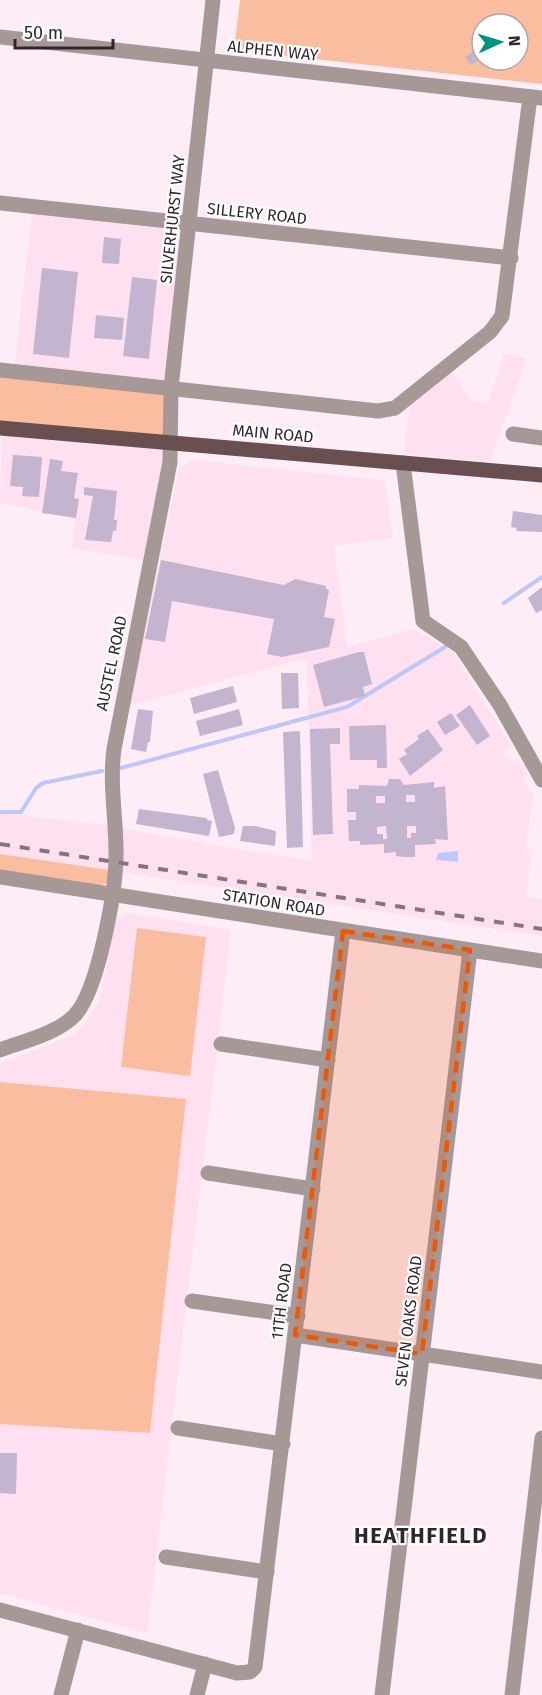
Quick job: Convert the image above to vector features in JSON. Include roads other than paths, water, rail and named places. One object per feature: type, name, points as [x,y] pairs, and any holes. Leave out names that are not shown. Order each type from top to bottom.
[{"type":"main road","name":"MAIN ROAD","points":[[0,428],[542,475]]},
{"type":"street","name":"SILVERHURST WAY","points":[[171,442],[171,388],[213,0]]},
{"type":"street","name":"ALPHEN WAY","points":[[0,38],[536,97]]},
{"type":"street","points":[[0,370],[378,411],[395,408],[498,324],[506,305],[536,97]]},
{"type":"street","name":"SILLERY ROAD","points":[[0,203],[511,258]]},
{"type":"street","points":[[513,435],[542,438]]},
{"type":"street","name":"AUSTEL ROAD","points":[[0,1050],[59,1027],[82,1006],[93,984],[116,855],[112,770],[119,713],[170,462],[171,442]]},
{"type":"street","points":[[403,463],[423,621],[455,641],[465,652],[500,705],[542,780]]},
{"type":"street","name":"STATION ROAD","points":[[0,877],[542,961]]},
{"type":"street","name":"11TH ROAD","points":[[205,1664],[237,1673],[250,1672],[254,1670],[257,1660],[343,931]]},
{"type":"street","name":"SEVEN OAKS ROAD","points":[[382,1695],[470,950]]},
{"type":"street","points":[[221,1044],[328,1060]]},
{"type":"street","points":[[208,1173],[313,1190]]},
{"type":"street","points":[[192,1301],[298,1316]]},
{"type":"street","points":[[295,1335],[542,1372]]},
{"type":"street","points":[[178,1428],[283,1444]]},
{"type":"street","points":[[512,1695],[542,1438]]},
{"type":"street","points":[[165,1557],[267,1572]]},
{"type":"street","points":[[0,1610],[205,1664],[197,1695]]},
{"type":"street","points":[[61,1695],[78,1630]]},
{"type":"water","points":[[458,851],[458,862],[436,860],[438,853]]},
{"type":"waterway","points":[[504,603],[542,577]]},
{"type":"waterway","points":[[121,768],[347,707],[445,647]]},
{"type":"waterway","points":[[0,812],[21,812],[36,788],[43,783],[102,771]]},
{"type":"railway","points":[[0,844],[542,929]]},
{"type":"district","name":"HEATHFIELD","points":[[421,1535]]}]
